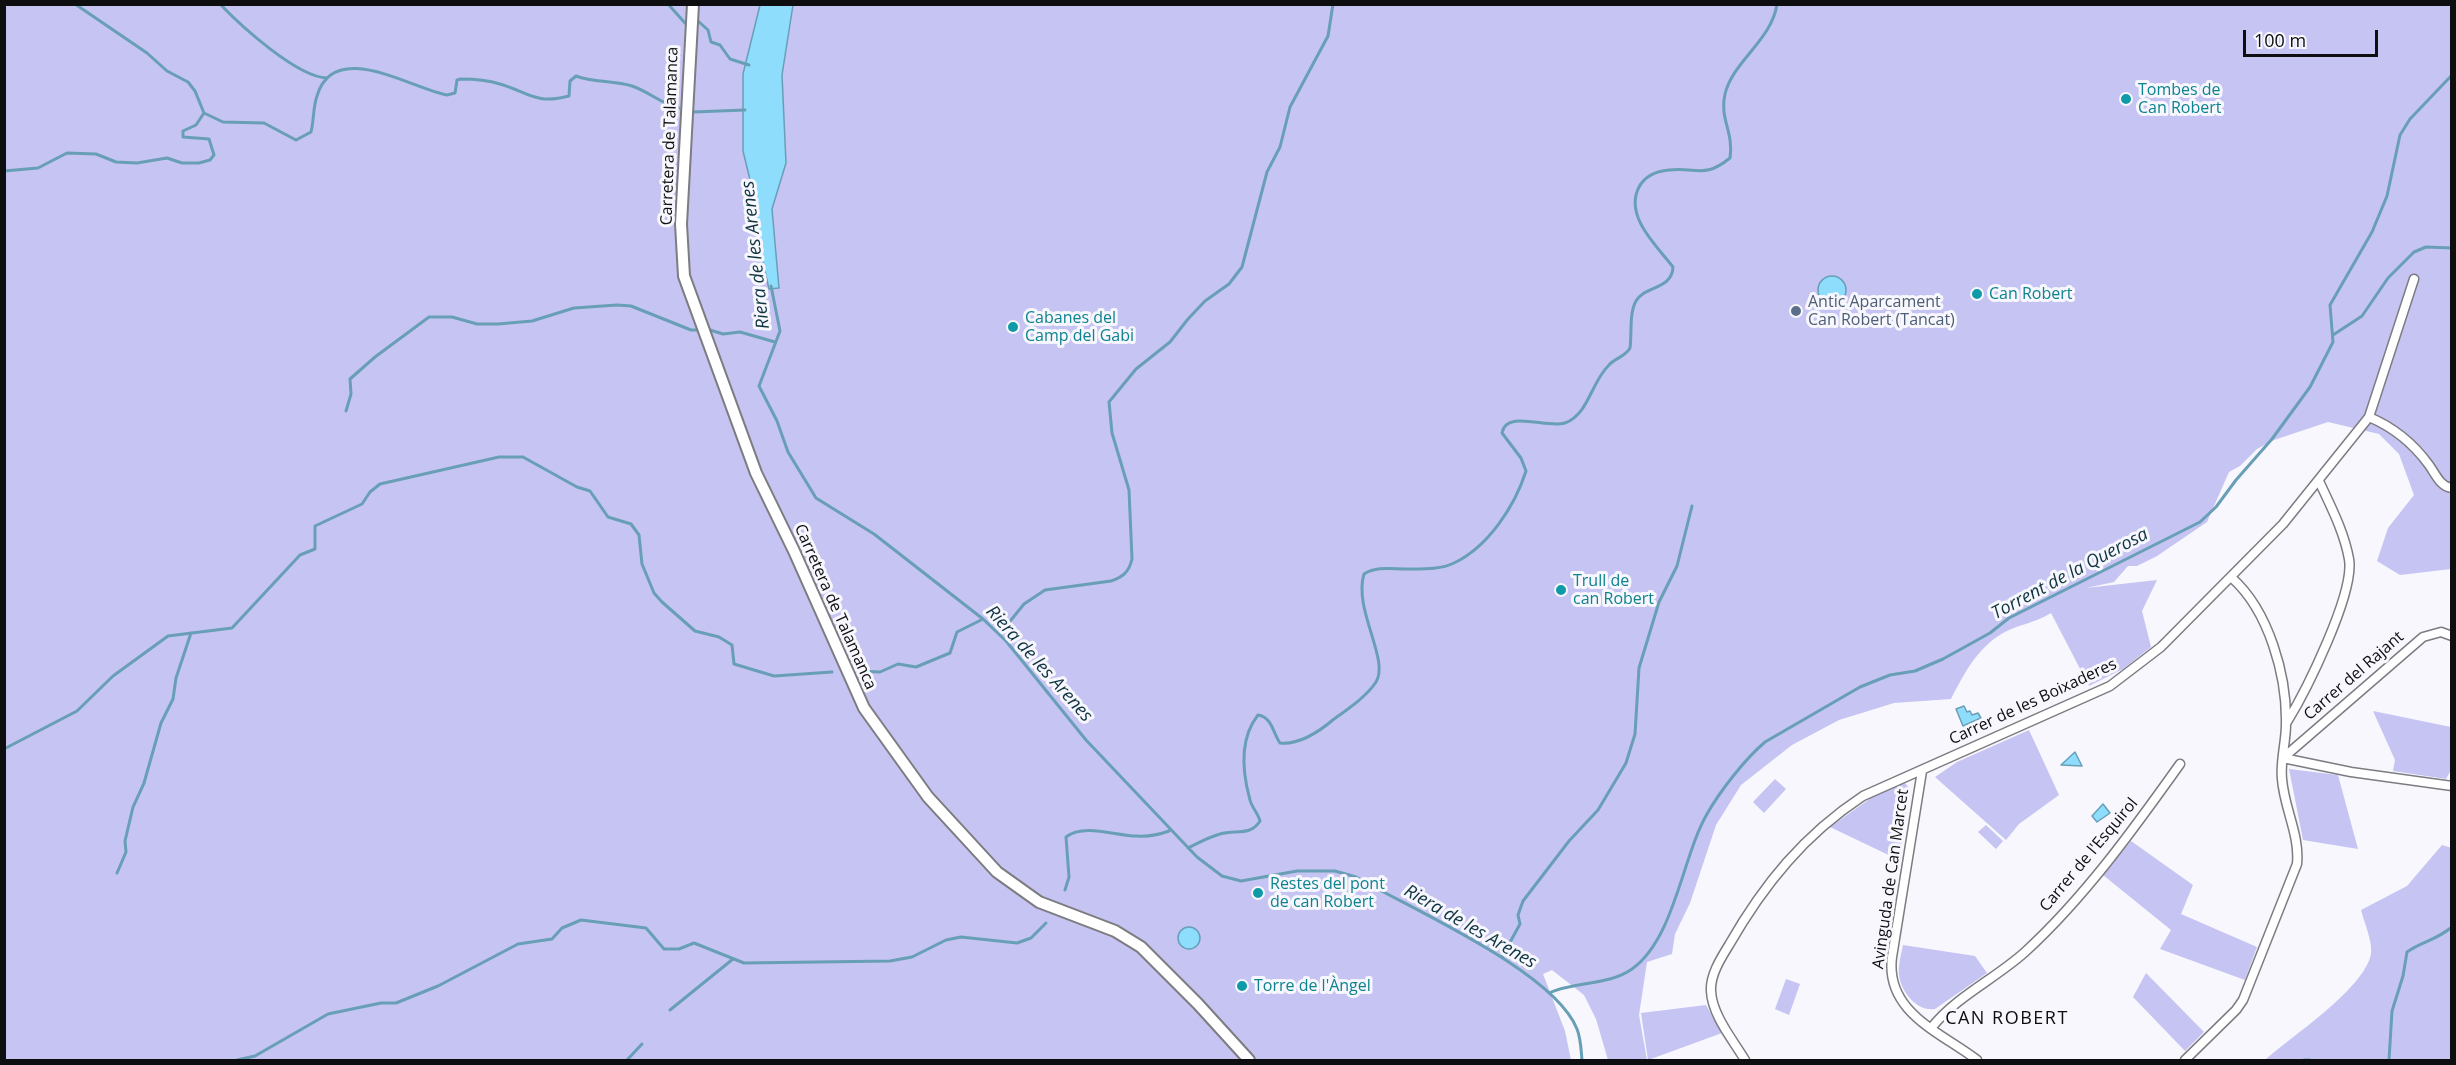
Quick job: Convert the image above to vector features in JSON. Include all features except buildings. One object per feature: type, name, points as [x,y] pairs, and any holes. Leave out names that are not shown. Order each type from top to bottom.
[{"type":"street","name":"Carretera de Talamanca","points":[[693,4],[681,224],[684,276],[756,473],[795,551],[864,708],[928,797],[997,872],[1039,902],[1115,931],[1141,947],[1198,1004],[1249,1060]]},
{"type":"street","name":"Carrer de les Boixaderes","points":[[1745,1060],[1717,1013],[1711,992],[1713,978],[1741,923],[1763,888],[1834,817],[1863,796],[2119,680],[2161,647],[2232,578],[2283,524],[2369,417],[2414,279]]},
{"type":"street","points":[[2369,417],[2395,429],[2427,462],[2441,482],[2451,488]]},
{"type":"street","points":[[2286,724],[2335,619],[2349,575],[2349,560],[2345,542],[2319,481]]},
{"type":"street","points":[[2186,1060],[2236,1010],[2243,1000],[2297,864],[2297,846],[2281,777],[2286,724],[2285,705],[2270,636],[2253,601],[2232,578]]},
{"type":"street","name":"Carrer del Rajant","points":[[2283,758],[2423,637],[2441,632],[2451,636]]},
{"type":"street","points":[[2283,758],[2351,772],[2451,786]]},
{"type":"street","name":"Carrer de l'Esquirol","points":[[1932,1027],[1945,1010],[2024,953],[2048,928],[2091,882],[2180,764]]},
{"type":"street","name":"Avinguda de Can Marcet","points":[[1922,771],[1891,975],[1895,993],[1905,1007],[1977,1060]]},
{"type":"shaded area","points":[[4,5],[2451,5],[2451,569],[2400,575],[2377,561],[2388,528],[2414,495],[2399,454],[2379,434],[2328,422],[2274,440],[2257,449],[2240,466],[2229,472],[2207,522],[2157,556],[2137,566],[2128,566],[2114,582],[2086,588],[2157,580],[2142,611],[2151,647],[2123,669],[2089,686],[2051,613],[2009,630],[1994,639],[1972,662],[1951,699],[1894,703],[1839,720],[1792,745],[1741,785],[1716,825],[1690,903],[1675,934],[1672,954],[1647,962],[1639,1015],[1647,1060],[1608,1060],[1596,1019],[1584,995],[1552,970],[1543,974],[1565,1031],[1571,1060],[5,1060]]},
{"type":"shaded area","points":[[760,5],[793,5],[782,75],[786,163],[772,209],[779,288],[769,289],[754,222],[752,188],[743,151],[743,74]]},
{"type":"shaded area","points":[[1832,276],[1842,280],[1846,290],[1842,300],[1832,304],[1822,300],[1818,290],[1822,280]]},
{"type":"shaded area","points":[[1964,706],[1967,712],[1970,711],[1972,715],[1978,713],[1981,718],[1963,726],[1956,709]]},
{"type":"shaded area","points":[[2373,711],[2451,727],[2451,770],[2446,779],[2393,771],[2395,760]]},
{"type":"shaded area","points":[[2029,730],[2059,795],[2019,824],[2006,840],[1935,777],[1957,762]]},
{"type":"shaded area","points":[[2075,752],[2082,766],[2061,765]]},
{"type":"shaded area","points":[[2289,769],[2338,775],[2358,849],[2303,840]]},
{"type":"shaded area","points":[[1775,779],[1786,789],[1764,813],[1753,802]]},
{"type":"shaded area","points":[[1904,782],[1910,789],[1899,860],[1830,827],[1871,798]]},
{"type":"shaded area","points":[[2103,804],[2110,813],[2097,822],[2092,816]]},
{"type":"shaded area","points":[[1986,825],[2003,841],[1996,849],[1978,832]]},
{"type":"shaded area","points":[[2131,841],[2193,885],[2181,914],[2257,947],[2245,980],[2160,949],[2171,930],[2103,875]]},
{"type":"shaded area","points":[[2442,845],[2452,848],[2451,1060],[2265,1060],[2342,997],[2366,968],[2371,949],[2361,910],[2407,886]]},
{"type":"shaded area","points":[[1189,927],[1197,930],[1200,938],[1197,946],[1189,949],[1181,946],[1178,938],[1181,930]]},
{"type":"shaded area","points":[[1903,945],[1975,956],[1987,973],[1935,1009],[1922,1007],[1911,999],[1900,981],[1899,968]]},
{"type":"shaded area","points":[[2146,973],[2204,1032],[2185,1051],[2133,997]]},
{"type":"shaded area","points":[[1786,979],[1800,984],[1789,1015],[1775,1009]]},
{"type":"shaded area","points":[[1706,1005],[1722,1033],[1648,1060],[1641,1013]]},
{"type":"waterway","points":[[75,4],[147,53],[167,71],[188,82],[195,91],[204,113]]},
{"type":"waterway","points":[[220,4],[241,25],[285,60],[301,69],[327,78]]},
{"type":"waterway","points":[[668,4],[685,23]]},
{"type":"waterway","points":[[1006,641],[1007,625],[1024,604],[1045,590],[1111,581],[1127,571],[1132,559],[1129,490],[1112,433],[1109,402],[1136,369],[1170,342],[1205,301],[1229,284],[1242,267],[1267,172],[1280,147],[1290,107],[1328,36],[1333,4]]},
{"type":"waterway","points":[[1188,848],[1220,834],[1247,831],[1260,821],[1250,800],[1244,767],[1245,745],[1252,724],[1258,715],[1263,716],[1269,722],[1280,743],[1295,742],[1322,728],[1351,707],[1376,682],[1379,672],[1378,661],[1363,603],[1364,574],[1381,569],[1423,569],[1444,566],[1454,563],[1478,547],[1499,524],[1515,498],[1526,471],[1521,458],[1502,433],[1505,426],[1519,421],[1558,424],[1573,419],[1585,405],[1603,372],[1628,351],[1632,311],[1636,301],[1645,292],[1668,280],[1673,267],[1651,240],[1639,219],[1635,198],[1639,187],[1648,177],[1660,172],[1679,169],[1707,170],[1730,158],[1730,140],[1724,110],[1725,94],[1736,71],[1768,29],[1777,4]]},
{"type":"waterway","points":[[698,21],[708,30],[711,42],[720,45],[730,59],[749,65]]},
{"type":"waterway","points":[[4,171],[38,168],[67,153],[96,154],[116,162],[137,163],[167,158],[182,163],[199,163],[210,160],[214,155],[209,139],[183,137],[183,131],[196,125],[204,113],[223,122],[264,123],[296,140],[311,132],[317,96],[326,79],[340,71],[356,69],[395,77],[447,95],[455,93],[457,80],[471,79],[495,83],[548,99],[569,96],[570,81],[576,76],[632,86],[666,104],[679,108]]},
{"type":"waterway","name":"Torrent de la Querosa","points":[[1549,993],[1613,978],[1632,969],[1647,955],[1668,918],[1698,832],[1707,814],[1733,776],[1765,742],[1860,687],[1890,675],[1915,671],[1943,659],[1990,633],[2009,618],[2200,522],[2216,507],[2272,439],[2310,387],[2333,342],[2330,305],[2372,232],[2387,196],[2400,135],[2410,119],[2452,75]]},
{"type":"waterway","points":[[693,112],[745,110]]},
{"type":"waterway","points":[[2333,335],[2362,316],[2388,278],[2414,252],[2426,247],[2452,248]]},
{"type":"waterway","name":"Riera de les Arenes","points":[[771,286],[780,331],[759,386],[777,421],[788,452],[816,498],[874,534],[983,619],[1006,641],[1086,740],[1197,857],[1222,876],[1241,881],[1297,871],[1335,871],[1356,877],[1478,943],[1540,985],[1563,1007],[1577,1029],[1582,1060]]},
{"type":"waterway","points":[[346,411],[351,394],[350,379],[375,357],[429,317],[452,317],[477,324],[498,324],[532,321],[574,308],[617,305],[631,306],[691,330],[698,330]]},
{"type":"waterway","points":[[710,330],[723,334],[740,332],[775,342]]},
{"type":"waterway","points":[[4,749],[77,711],[113,676],[168,636],[232,628],[300,555],[315,549],[315,526],[362,504],[370,492],[380,484],[499,457],[523,457],[577,487],[590,491],[608,517],[631,524],[639,535],[642,564],[654,593],[695,631],[719,637],[732,645],[734,664],[774,676],[832,672]]},
{"type":"waterway","points":[[1502,957],[1520,924],[1518,915],[1523,901],[1569,841],[1598,810],[1626,763],[1635,734],[1639,668],[1659,602],[1677,566],[1692,506]]},
{"type":"waterway","points":[[859,671],[880,672],[898,664],[916,667],[950,653],[957,632],[983,619]]},
{"type":"waterway","points":[[117,873],[126,852],[125,841],[133,807],[144,783],[161,723],[173,699],[176,678],[191,633]]},
{"type":"waterway","points":[[1065,890],[1069,877],[1066,837],[1073,833],[1100,831],[1141,836],[1169,831]]},
{"type":"waterway","points":[[237,1060],[255,1056],[328,1014],[381,1003],[396,1003],[438,986],[518,944],[552,939],[562,928],[581,920],[646,928],[664,949],[679,949],[694,943],[744,963],[890,961],[912,957],[946,940],[961,937],[1017,943],[1031,938],[1046,923]]},
{"type":"waterway","points":[[2389,1060],[2392,1011],[2403,976],[2407,952],[2452,927]]},
{"type":"waterway","points":[[670,1010],[733,959]]},
{"type":"waterway","points":[[627,1060],[642,1044]]},
{"type":"waterway","points":[[2304,1060],[2310,1060]]},
{"type":"place","name":"Tombes de Can Robert","points":[[2126,99]]},
{"type":"place","name":"Can Robert","points":[[1977,294]]},
{"type":"place","name":"Antic Aparcament Can Robert (Tancat)","points":[[1796,311]]},
{"type":"place","name":"Cabanes del Camp del Gabi","points":[[1013,327]]},
{"type":"place","name":"Trull de can Robert","points":[[1561,590]]},
{"type":"place","name":"Restes del pont de can Robert","points":[[1258,893]]},
{"type":"place","name":"Torre de l'Àngel","points":[[1242,986]]},
{"type":"district","name":"CAN ROBERT","points":[[2007,1019]]}]
